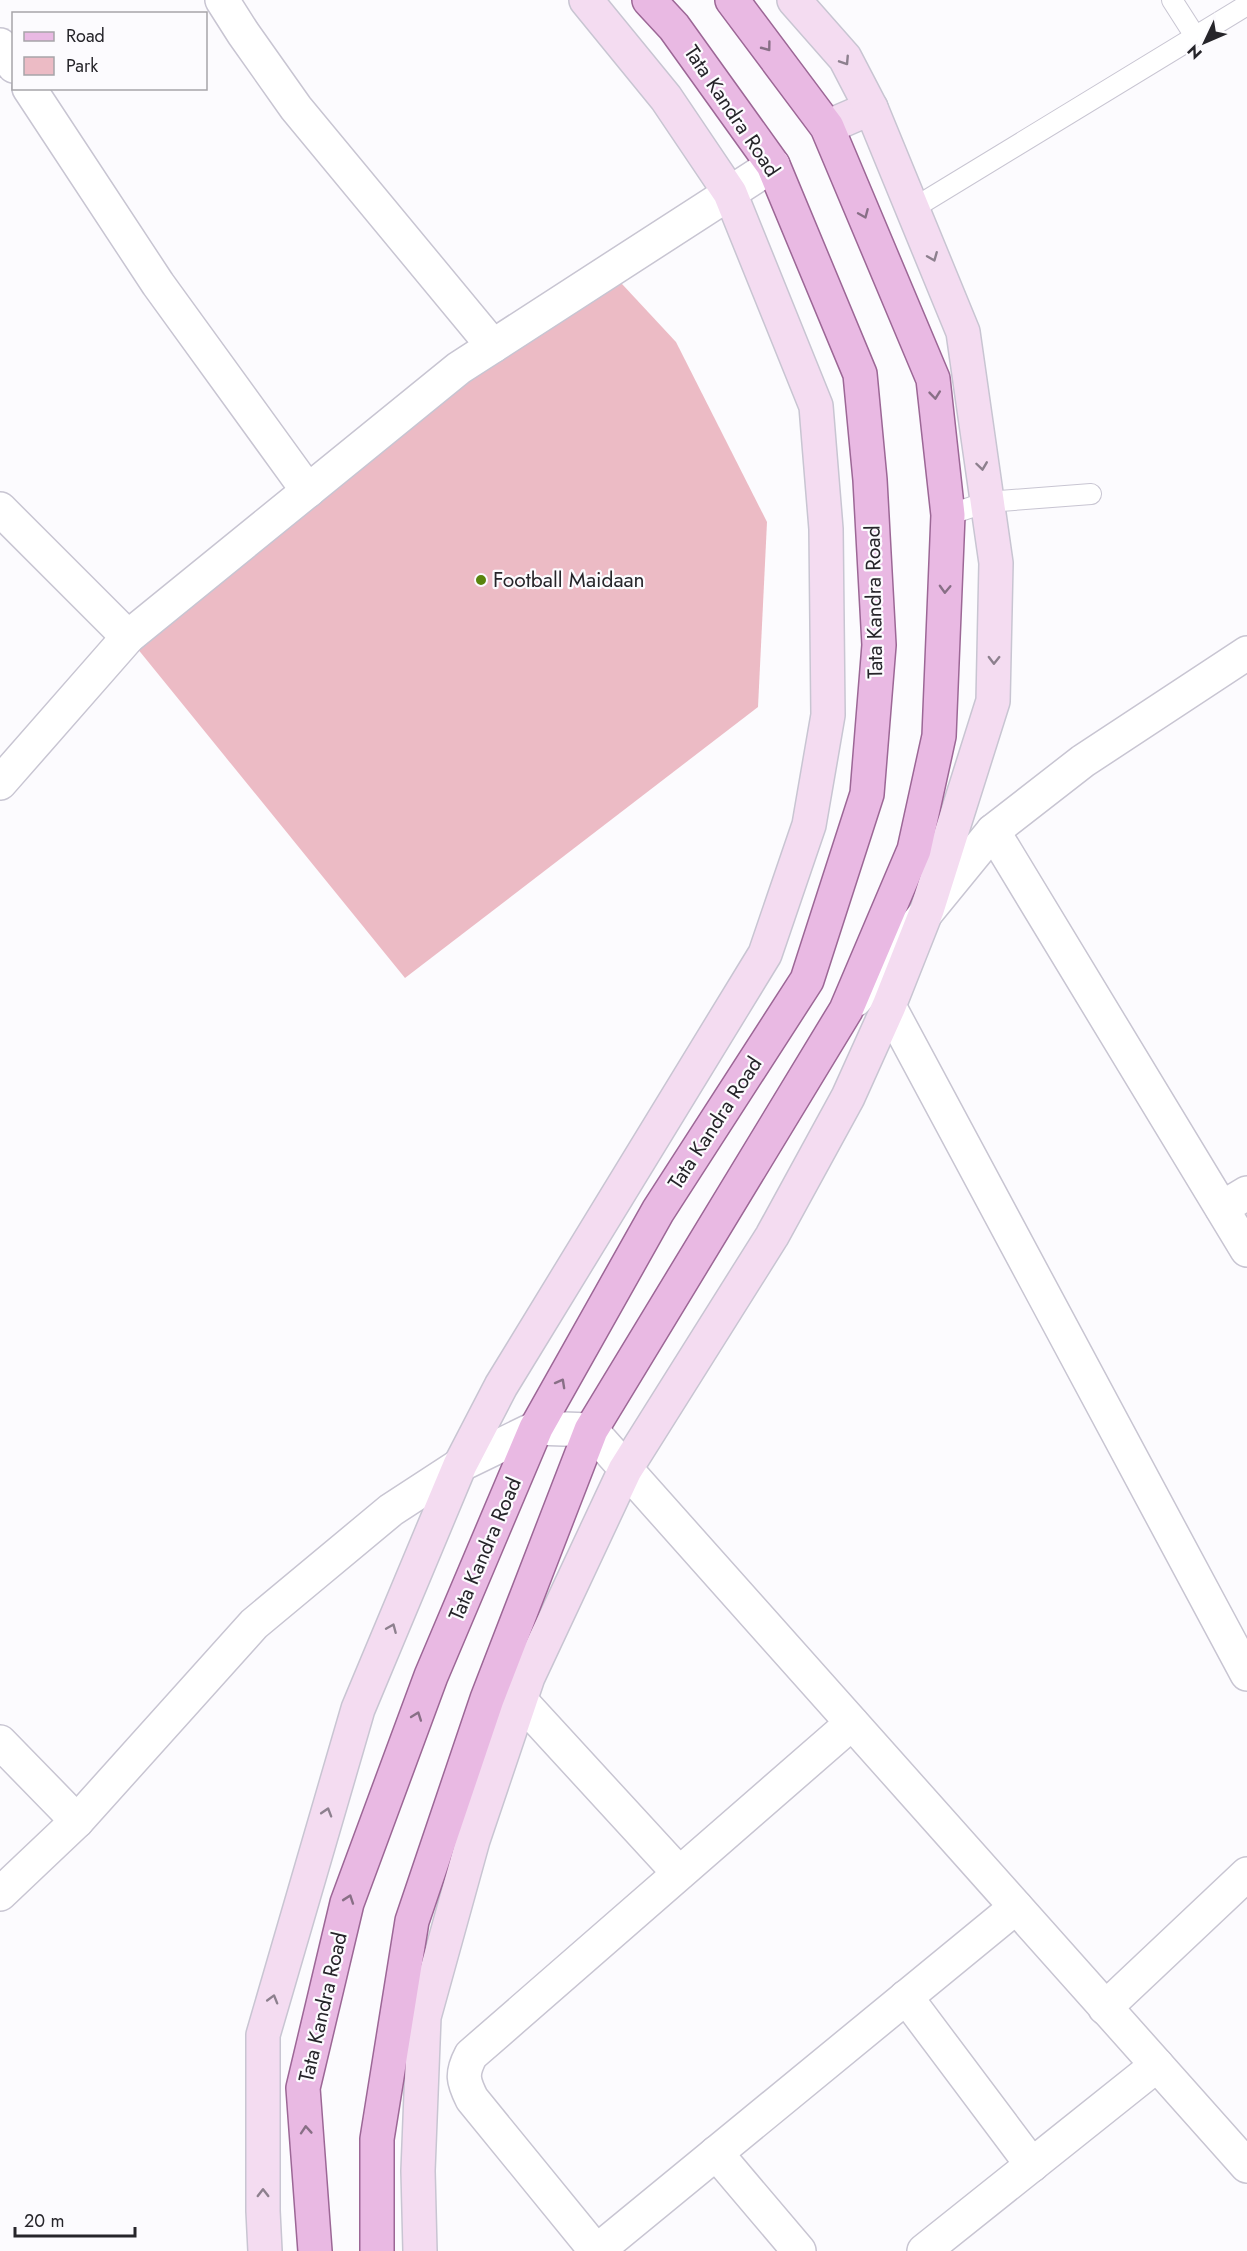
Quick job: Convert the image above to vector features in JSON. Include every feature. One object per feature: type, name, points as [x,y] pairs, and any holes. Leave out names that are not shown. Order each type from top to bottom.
[{"type":"main road","name":"Tata Kandra Road","points":[[315,2251],[303,2088],[347,1904],[431,1676],[536,1428],[658,1211],[807,981],[867,794],[879,645],[870,480],[860,374],[773,165],[674,27],[649,0]]},
{"type":"main road","points":[[377,2251],[377,2139],[412,1921],[487,1699],[591,1430],[846,1010],[914,850],[939,736],[948,515],[933,379],[827,127],[732,0]]},
{"type":"street","points":[[222,0],[296,108],[493,346]]},
{"type":"street","points":[[265,2251],[263,2035],[358,1709],[460,1465],[501,1386],[765,954],[809,825],[828,715],[826,529],[816,406],[730,193],[666,99],[586,0]]},
{"type":"street","points":[[420,2251],[418,2171],[424,2017],[474,1840],[528,1677],[625,1470],[772,1236],[848,1097],[889,1006],[927,910],[993,701],[996,563],[963,332],[871,108],[845,58],[794,0]]},
{"type":"street","points":[[0,45],[12,63]]},
{"type":"street","points":[[30,90],[158,284],[308,491]]},
{"type":"street","points":[[827,127],[871,108]]},
{"type":"street","points":[[0,783],[128,637],[459,368],[773,165]]},
{"type":"street","points":[[0,509],[128,637]]},
{"type":"street","points":[[846,1010],[993,831],[1083,761],[1247,653]]},
{"type":"street","points":[[993,831],[1234,1200],[1247,1250]]},
{"type":"street","points":[[889,1006],[1247,1674]]},
{"type":"street","points":[[0,1894],[77,1821],[254,1624],[391,1510],[460,1465],[536,1428],[591,1430],[1157,2065],[1243,2152]]},
{"type":"street","points":[[520,1700],[679,1873]]},
{"type":"street","points":[[852,1723],[471,2055],[464,2068],[465,2083],[472,2099],[596,2251],[1016,1907]]},
{"type":"street","points":[[0,1742],[77,1821]]},
{"type":"street","points":[[1106,2008],[1247,1874]]},
{"type":"street","points":[[906,1997],[1032,2165]]},
{"type":"street","points":[[924,2251],[1157,2065]]},
{"type":"street","points":[[716,2153],[799,2251]]},
{"type":"lane","points":[[1172,0],[1195,36]]},
{"type":"lane","points":[[914,208],[1247,5]]},
{"type":"lane","points":[[948,515],[987,502],[1091,494]]},
{"type":"green space","name":"Football Maidaan","points":[[609,270],[676,342],[767,522],[758,707],[405,978],[128,637]]},
{"type":"place","name":"Football Maidaan","points":[[481,580]]}]
